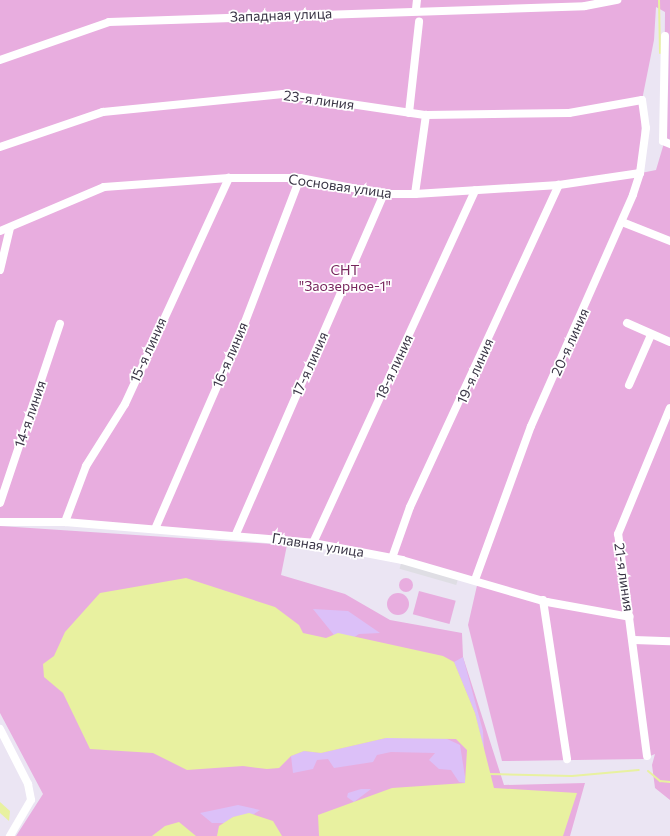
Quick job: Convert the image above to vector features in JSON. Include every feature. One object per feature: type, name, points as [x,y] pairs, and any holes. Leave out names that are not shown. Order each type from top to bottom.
[{"type":"street","points":[[416,9],[417,0]]},
{"type":"street","name":"Западная улица","points":[[0,60],[109,22],[416,9],[585,6],[617,0]]},
{"type":"street","points":[[409,113],[419,22]]},
{"type":"street","points":[[665,36],[668,50],[663,141],[670,144]]},
{"type":"street","name":"23-я линия","points":[[0,147],[103,112],[283,94],[426,115],[569,113],[642,100]]},
{"type":"street","name":"20-я линия","points":[[475,580],[531,426],[622,222],[640,173],[646,128],[642,100]]},
{"type":"street","points":[[415,194],[426,115]]},
{"type":"street","name":"Сосновая улица","points":[[0,231],[104,187],[229,178],[300,178],[384,194],[415,194],[559,184],[640,173]]},
{"type":"street","name":"15-я линия","points":[[65,522],[86,466],[124,404],[229,178]]},
{"type":"street","name":"16-я линия","points":[[155,529],[245,322],[300,178]]},
{"type":"street","name":"19-я линия","points":[[392,558],[410,507],[559,184]]},
{"type":"street","name":"18-я линия","points":[[313,543],[475,190]]},
{"type":"street","name":"17-я линия","points":[[236,534],[384,194]]},
{"type":"street","points":[[622,222],[670,241]]},
{"type":"street","points":[[0,270],[10,228]]},
{"type":"street","points":[[628,323],[651,335],[670,342]]},
{"type":"street","name":"14-я линия","points":[[0,503],[60,324]]},
{"type":"street","points":[[629,385],[651,335]]},
{"type":"street","name":"21-я линия","points":[[647,756],[634,640],[618,534],[670,408]]},
{"type":"street","name":"Главная улица","points":[[0,522],[65,522],[236,534],[313,543],[392,558],[543,600],[630,617]]},
{"type":"street","points":[[543,600],[567,759]]},
{"type":"street","points":[[634,640],[670,641]]},
{"type":"street","points":[[0,729],[28,784],[31,800],[10,836]]},
{"type":"green space","name":"СНТ \"Заозерное-1\"","points":[[0,0],[670,0],[670,800],[655,788],[652,765],[655,754],[643,759],[502,761],[468,625],[478,581],[392,558],[236,534],[0,522]],"holes":[[[656,7],[665,12],[664,143],[656,170],[641,173],[642,100],[654,40]]]},
{"type":"green space","points":[[0,526],[287,545],[281,575],[345,594],[390,620],[462,633],[463,657],[504,785],[585,783],[570,836],[16,836],[43,794],[0,713]]},
{"type":"green space","points":[[403,578],[409,578],[413,582],[413,588],[409,592],[403,592],[399,588],[399,582]]},
{"type":"green space","points":[[419,591],[456,601],[449,624],[413,614]]},
{"type":"green space","points":[[398,593],[406,596],[409,604],[406,612],[398,615],[390,612],[387,604],[390,596]]},
{"type":"sand","points":[[313,609],[348,611],[380,633],[359,634],[353,638],[334,635]]},
{"type":"sand","points":[[463,657],[483,731],[484,751],[475,713],[454,662]]},
{"type":"sand","points":[[386,738],[445,738],[460,745],[466,783],[459,782],[451,770],[439,769],[429,760],[435,753],[391,752],[377,755],[373,762],[334,768],[328,759],[317,760],[313,769],[293,773],[291,756],[304,751],[321,753]]},
{"type":"sand","points":[[361,789],[371,789],[354,802],[347,797],[348,793]]},
{"type":"sand","points":[[238,805],[260,810],[254,814],[233,817],[225,823],[212,823],[200,813]]},
{"type":"shaded area","points":[[402,560],[459,576],[456,585],[400,569]]},
{"type":"shaded area","points":[[186,578],[275,607],[299,625],[303,633],[326,638],[338,633],[443,656],[454,662],[475,713],[494,788],[577,793],[563,836],[319,836],[318,815],[392,788],[465,783],[467,750],[456,739],[386,738],[321,753],[304,751],[291,756],[279,768],[267,769],[243,766],[187,770],[153,753],[90,749],[63,693],[44,677],[43,664],[54,656],[65,632],[100,593]]},
{"type":"shaded area","points":[[0,802],[10,811],[9,821],[0,813]]},
{"type":"shaded area","points":[[249,813],[273,821],[282,836],[217,836],[219,826],[233,817]]},
{"type":"shaded area","points":[[179,822],[196,836],[152,836],[165,826]]},
{"type":"waterway","points":[[659,0],[660,53]]},
{"type":"waterway","points":[[489,774],[572,776],[639,770]]},
{"type":"waterway","points":[[648,771],[660,781],[670,782]]}]
